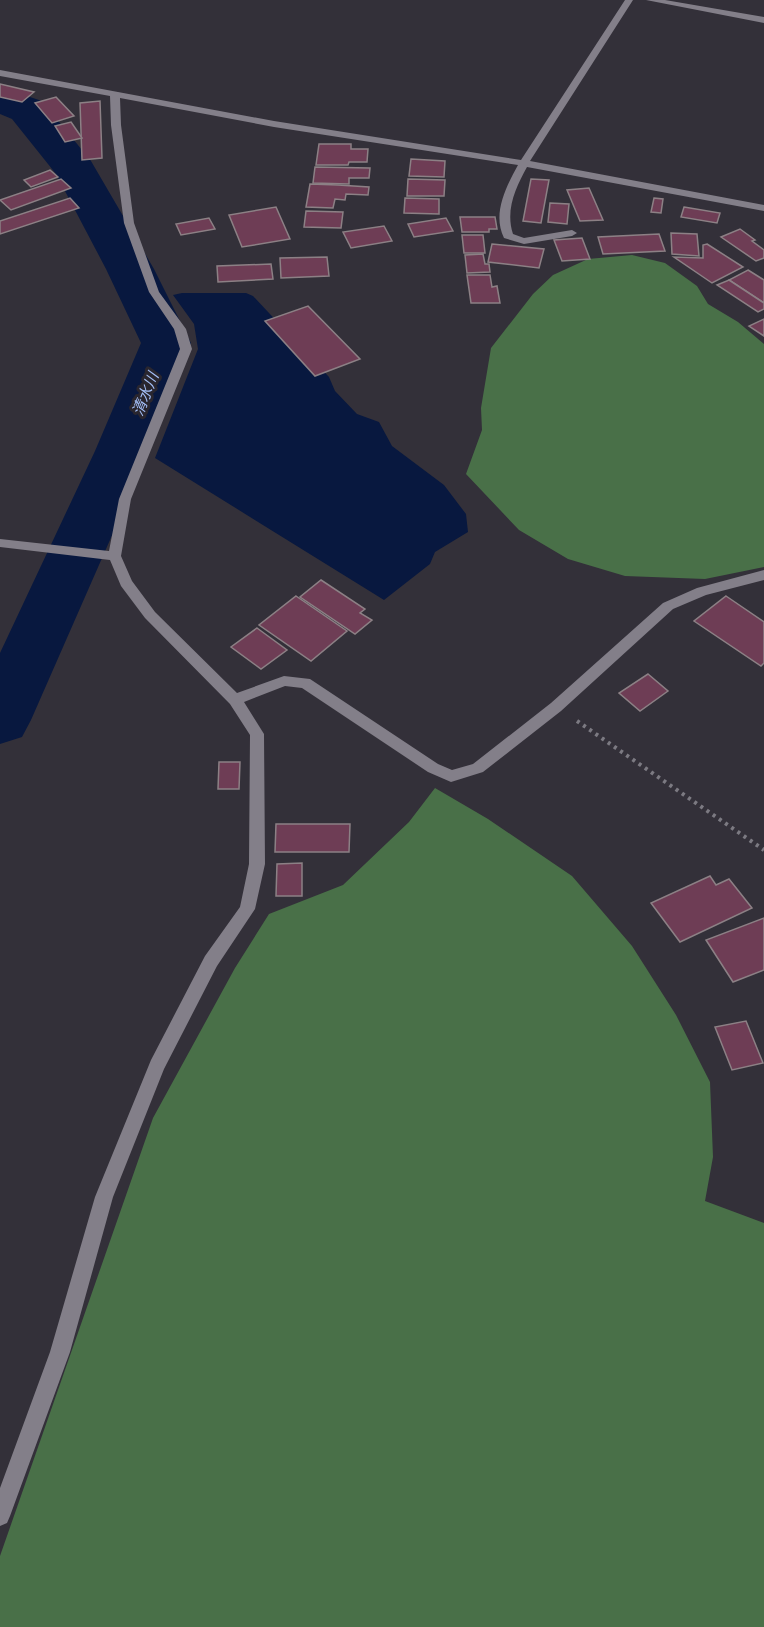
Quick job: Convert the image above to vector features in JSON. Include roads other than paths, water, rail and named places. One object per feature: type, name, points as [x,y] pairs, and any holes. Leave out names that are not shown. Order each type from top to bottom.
[{"type":"street","points":[[572,233],[524,241],[507,236],[502,225],[506,206],[514,179],[629,0]]},
{"type":"street","points":[[650,0],[764,20]]},
{"type":"street","points":[[0,73],[274,124],[524,163],[764,208]]},
{"type":"street","points":[[0,1516],[60,1352],[104,1197],[152,1077],[212,961],[247,909],[258,864],[257,734],[236,700],[150,615],[126,583],[116,556],[125,499],[186,349],[180,329],[154,292],[129,223],[117,135],[115,93]]},
{"type":"street","points":[[0,543],[116,556]]},
{"type":"street","points":[[236,700],[284,681],[305,683],[433,768],[450,776],[478,768],[556,707],[668,606],[702,591],[764,575]]},
{"type":"water","points":[[246,293],[253,296],[329,377],[335,391],[357,414],[379,422],[392,446],[444,485],[466,514],[468,532],[435,552],[430,564],[384,600],[155,458],[198,349],[194,324],[173,295]]},
{"type":"waterway","name":"清水川","points":[[0,99],[27,110],[76,170],[130,269],[166,343],[122,451],[0,720]]}]
